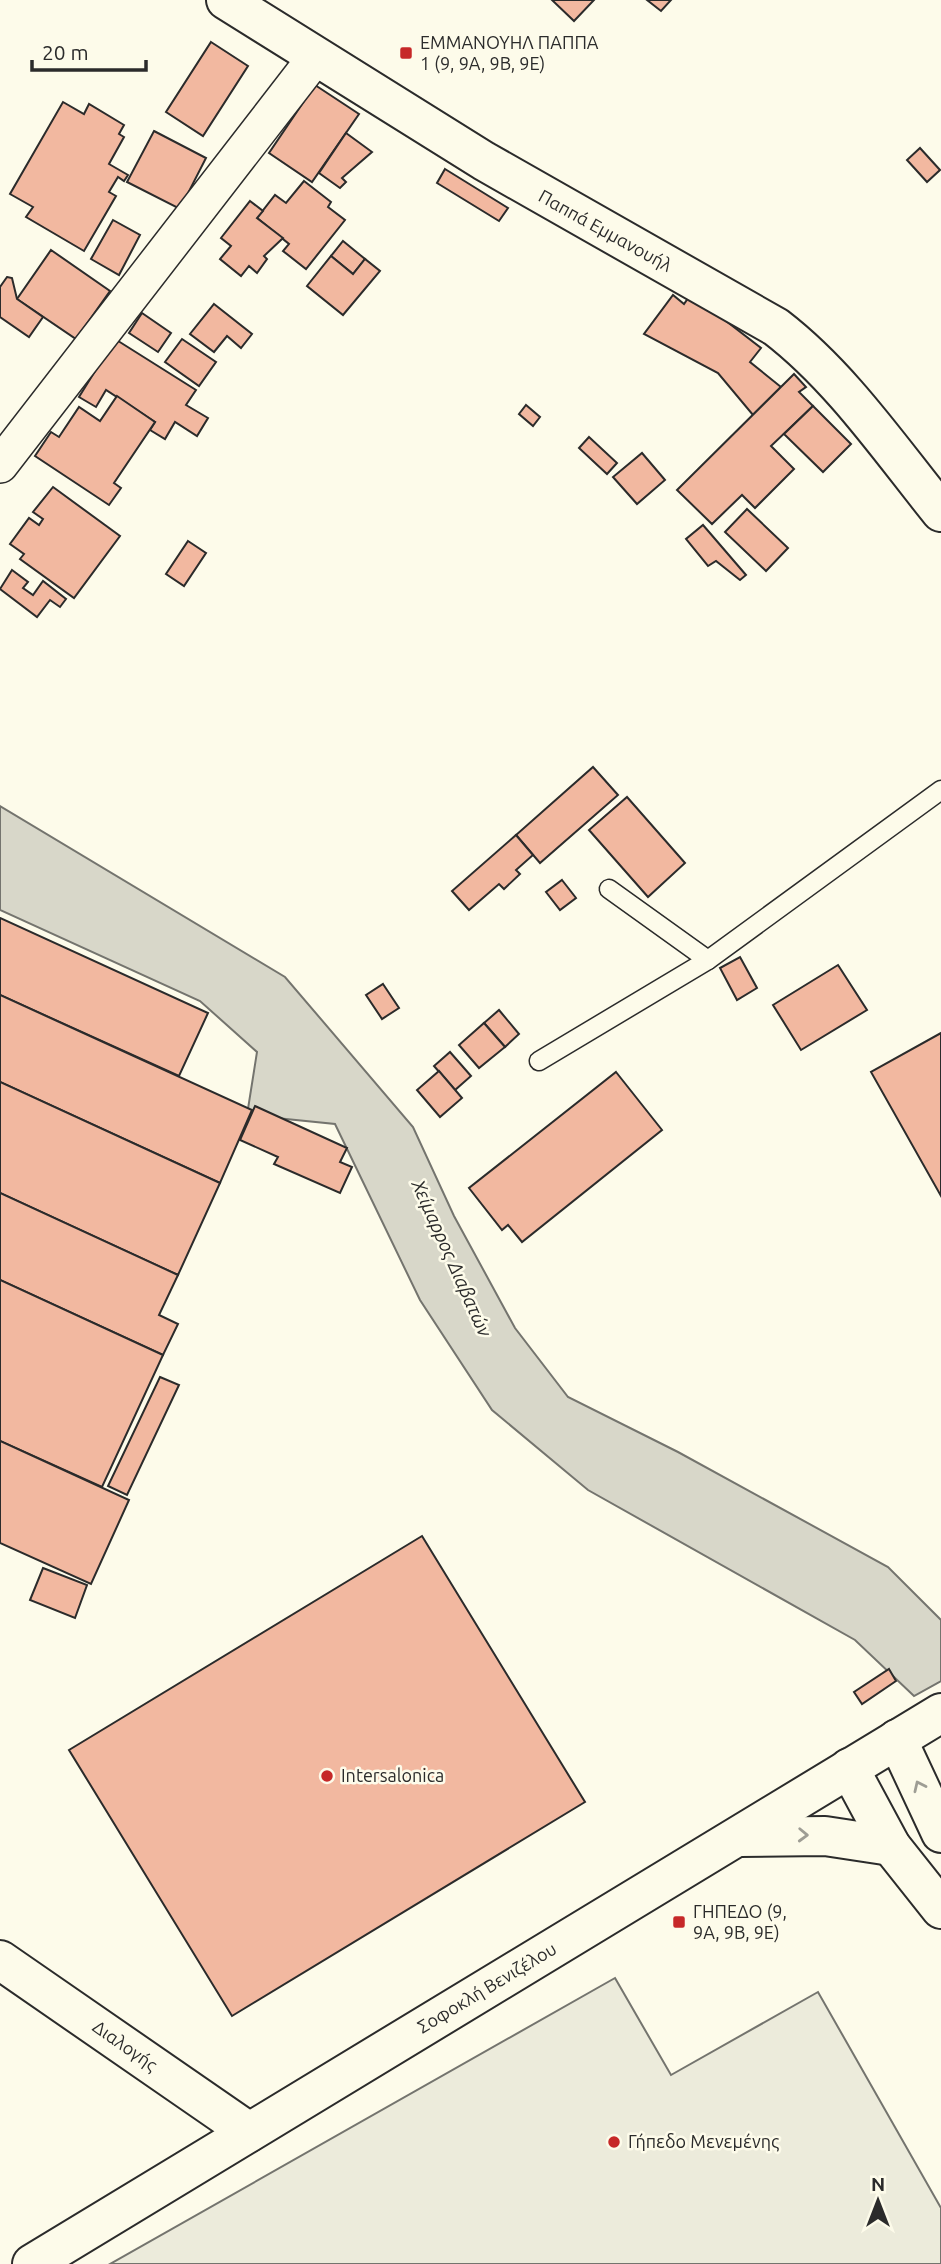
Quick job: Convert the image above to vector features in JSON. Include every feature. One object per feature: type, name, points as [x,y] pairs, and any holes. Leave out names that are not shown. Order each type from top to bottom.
[{"type":"street","name":"Παππά Εμμανουήλ","points":[[226,0],[315,58],[572,213],[736,302],[776,327],[808,354],[839,388],[941,512]]},
{"type":"street","points":[[0,466],[315,58]]},
{"type":"street","name":"Σοφοκλή Βενιζέλου","points":[[32,2264],[937,1715]]},
{"type":"street","points":[[897,1739],[941,1833]]},
{"type":"street","points":[[849,1768],[891,1846],[941,1909]]},
{"type":"street","points":[[735,1838],[825,1836],[891,1846]]},
{"type":"street","name":"Διαλογής","points":[[0,1960],[249,2132]]},
{"type":"lane","points":[[540,1060],[658,993],[708,960],[941,790]]},
{"type":"lane","points":[[609,889],[708,960]]},
{"type":"shaded area","name":"Γήπεδο Μενεμένης","points":[[615,1978],[671,2075],[818,1992],[941,2208],[941,2264],[110,2264]]},
{"type":"water","name":"Χείμαρρος Διαβατών","points":[[0,806],[285,977],[413,1127],[454,1216],[515,1328],[568,1397],[678,1452],[888,1567],[941,1620],[941,1681],[914,1696],[855,1640],[588,1490],[492,1410],[420,1300],[335,1124],[247,1115],[257,1052],[200,1001],[0,910]]},
{"type":"building","points":[[552,0],[594,0],[574,21]]},
{"type":"building","points":[[647,0],[671,0],[661,11]]},
{"type":"building","points":[[211,42],[248,66],[203,136],[166,112]]},
{"type":"building","points":[[315,85],[359,114],[312,182],[269,153]]},
{"type":"building","points":[[63,102],[84,114],[89,104],[124,125],[119,134],[124,137],[109,164],[128,175],[124,181],[118,177],[109,192],[116,196],[84,251],[26,217],[33,207],[10,194]]},
{"type":"building","points":[[154,131],[206,158],[180,209],[127,182]]},
{"type":"building","points":[[346,133],[372,152],[342,178],[346,182],[340,188],[319,173]]},
{"type":"building","points":[[920,148],[940,170],[927,182],[907,160]]},
{"type":"building","points":[[445,169],[508,208],[499,221],[437,183]]},
{"type":"building","points":[[304,181],[331,202],[328,207],[345,220],[306,269],[283,251],[289,244],[257,218],[275,195],[286,203]]},
{"type":"building","points":[[250,201],[263,211],[257,218],[283,238],[264,256],[267,259],[257,273],[249,266],[241,276],[220,259],[231,246],[221,238]]},
{"type":"building","points":[[113,220],[140,235],[119,275],[91,259]]},
{"type":"building","points":[[343,241],[365,259],[353,274],[331,256]]},
{"type":"building","points":[[51,250],[110,291],[76,339],[17,299]]},
{"type":"building","points":[[331,256],[353,274],[365,259],[380,271],[343,315],[307,286]]},
{"type":"building","points":[[7,277],[12,278],[17,299],[43,317],[29,337],[0,317],[0,287]]},
{"type":"building","points":[[691,294],[761,348],[750,362],[781,387],[753,415],[718,373],[644,334],[673,295],[684,304]]},
{"type":"building","points":[[214,304],[252,334],[241,348],[227,336],[214,352],[190,334]]},
{"type":"building","points":[[142,313],[171,333],[158,352],[129,333]]},
{"type":"building","points":[[115,339],[196,390],[186,405],[208,418],[197,436],[175,422],[165,439],[150,430],[155,422],[106,390],[96,407],[79,397]]},
{"type":"building","points":[[182,339],[216,362],[199,386],[165,362]]},
{"type":"building","points":[[794,374],[806,387],[799,392],[813,406],[771,446],[794,469],[755,508],[742,495],[712,524],[677,490]]},
{"type":"building","points":[[117,396],[155,422],[114,483],[121,488],[109,505],[35,456],[51,432],[59,437],[79,407],[100,421]]},
{"type":"building","points":[[526,405],[540,417],[533,426],[519,414]]},
{"type":"building","points":[[813,406],[851,444],[823,472],[784,434]]},
{"type":"building","points":[[589,437],[617,463],[607,474],[579,448]]},
{"type":"building","points":[[642,453],[665,480],[637,504],[613,477]]},
{"type":"building","points":[[53,487],[120,536],[74,598],[20,559],[24,554],[10,544],[29,518],[39,525],[43,519],[33,512]]},
{"type":"building","points":[[747,509],[788,548],[766,571],[725,532]]},
{"type":"building","points":[[703,525],[746,575],[740,580],[716,561],[708,566],[686,539]]},
{"type":"building","points":[[188,541],[206,553],[184,586],[166,574]]},
{"type":"building","points":[[12,570],[28,582],[23,588],[33,595],[43,581],[66,599],[60,607],[50,600],[37,617],[0,589]]},
{"type":"building","points":[[593,767],[618,795],[540,863],[516,835]]},
{"type":"building","points":[[627,797],[685,863],[648,897],[589,830]]},
{"type":"building","points":[[516,835],[533,855],[516,870],[520,874],[504,889],[499,884],[469,910],[452,891]]},
{"type":"building","points":[[562,880],[576,898],[560,910],[546,892]]},
{"type":"building","points":[[0,918],[208,1013],[179,1076],[0,995]]},
{"type":"building","points":[[740,957],[757,988],[737,1000],[720,968]]},
{"type":"building","points":[[838,965],[867,1010],[801,1050],[773,1005]]},
{"type":"building","points":[[383,984],[399,1008],[382,1019],[366,995]]},
{"type":"building","points":[[0,995],[252,1110],[220,1183],[0,1082]]},
{"type":"building","points":[[499,1010],[519,1034],[505,1047],[484,1023]]},
{"type":"building","points":[[484,1023],[505,1047],[479,1068],[459,1045]]},
{"type":"building","points":[[941,1033],[941,1196],[871,1072]]},
{"type":"building","points":[[450,1052],[471,1076],[455,1090],[434,1066]]},
{"type":"building","points":[[439,1071],[462,1098],[440,1117],[417,1090]]},
{"type":"building","points":[[616,1072],[662,1130],[522,1242],[508,1225],[502,1230],[469,1188]]},
{"type":"building","points":[[0,1082],[220,1183],[178,1275],[0,1193]]},
{"type":"building","points":[[255,1106],[347,1148],[340,1162],[352,1167],[340,1193],[274,1164],[278,1157],[240,1140]]},
{"type":"building","points":[[0,1193],[178,1275],[159,1315],[178,1324],[163,1355],[0,1280]]},
{"type":"building","points":[[0,1280],[163,1355],[102,1487],[0,1441]]},
{"type":"building","points":[[160,1377],[179,1385],[127,1495],[108,1486]]},
{"type":"building","points":[[0,1441],[129,1500],[91,1584],[0,1543]]},
{"type":"building","name":"Intersalonica","points":[[422,1536],[585,1802],[232,2016],[69,1750]]},
{"type":"building","points":[[43,1568],[87,1585],[75,1618],[30,1600]]},
{"type":"building","points":[[889,1669],[896,1681],[862,1704],[854,1692]]},
{"type":"place","name":"ΕΜΜΑΝΟΥΗΛ ΠΑΠΠΑ 1 (9, 9Α, 9Β, 9Ε)","points":[[406,53]]},
{"type":"place","name":"Intersalonica","points":[[327,1776]]},
{"type":"place","name":"ΓΗΠΕΔΟ (9, 9Α, 9Β, 9Ε)","points":[[679,1922]]},
{"type":"place","name":"Γήπεδο Μενεμένης","points":[[614,2142]]}]
